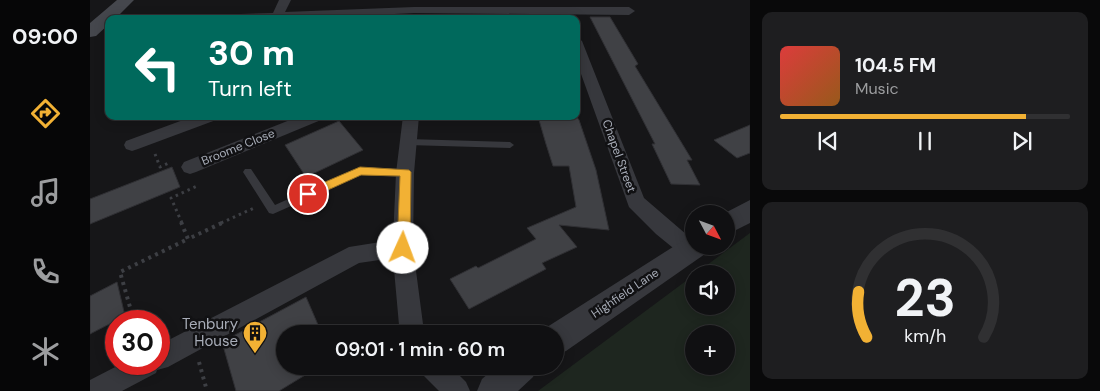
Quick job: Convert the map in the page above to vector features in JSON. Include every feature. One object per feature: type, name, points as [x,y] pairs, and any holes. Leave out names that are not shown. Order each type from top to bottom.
[{"type":"main road","points":[[109,15],[126,0]]},
{"type":"main road","points":[[90,32],[104,19]]},
{"type":"street","points":[[278,15],[285,0]]},
{"type":"street","points":[[414,15],[566,15],[630,11]]},
{"type":"street","name":"Chapel Street","points":[[580,53],[636,202],[663,228],[685,243]]},
{"type":"street","points":[[132,145],[199,120]]},
{"type":"street","name":"Broome Close","points":[[190,167],[305,120]]},
{"type":"street","points":[[411,120],[405,172],[403,248],[411,325]]},
{"type":"street","points":[[735,220],[750,210]]},
{"type":"street","points":[[170,352],[356,254],[403,248]]},
{"type":"street","name":"Highfield Lane","points":[[564,334],[685,253]]},
{"type":"street","points":[[96,391],[126,375]]},
{"type":"street","points":[[441,375],[457,391]]},
{"type":"street","points":[[494,391],[512,375]]},
{"type":"lane","points":[[408,142],[510,145]]},
{"type":"lane","points":[[248,172],[273,210],[360,171],[405,172]]},
{"type":"path","points":[[149,139],[160,167],[184,157],[190,167],[197,186],[171,198],[188,239]]},
{"type":"path","points":[[131,310],[120,272],[268,202]]},
{"type":"shaded area","points":[[750,233],[750,391],[538,391],[560,375],[564,375],[564,372],[685,282],[685,315],[735,315],[735,265],[707,265],[720,255],[735,255],[735,244]]},
{"type":"building","points":[[590,17],[610,17],[638,64],[635,66],[692,160],[687,160],[700,185],[671,184],[652,144],[655,144]]},
{"type":"building","points":[[539,120],[579,120],[596,170],[609,230],[559,225],[577,247],[542,263],[546,269],[469,309],[450,279],[476,266],[478,268],[536,239],[527,228],[576,207],[569,166],[553,166]]},
{"type":"building","points":[[339,121],[363,150],[306,177],[285,145]]},
{"type":"building","points":[[750,125],[750,153],[737,158],[714,140]]},
{"type":"building","points":[[172,167],[180,187],[90,224],[90,199]]},
{"type":"building","points":[[117,282],[124,310],[105,310],[105,326],[90,334],[90,296]]},
{"type":"building","name":"Tenbury House","points":[[306,297],[318,325],[276,325],[276,375],[305,375],[279,391],[236,391],[222,342]]},
{"type":"place","name":"Tenbury House","points":[[255,354]]},
{"type":"route","points":[[308,194],[360,171],[405,172],[403,248]]}]
